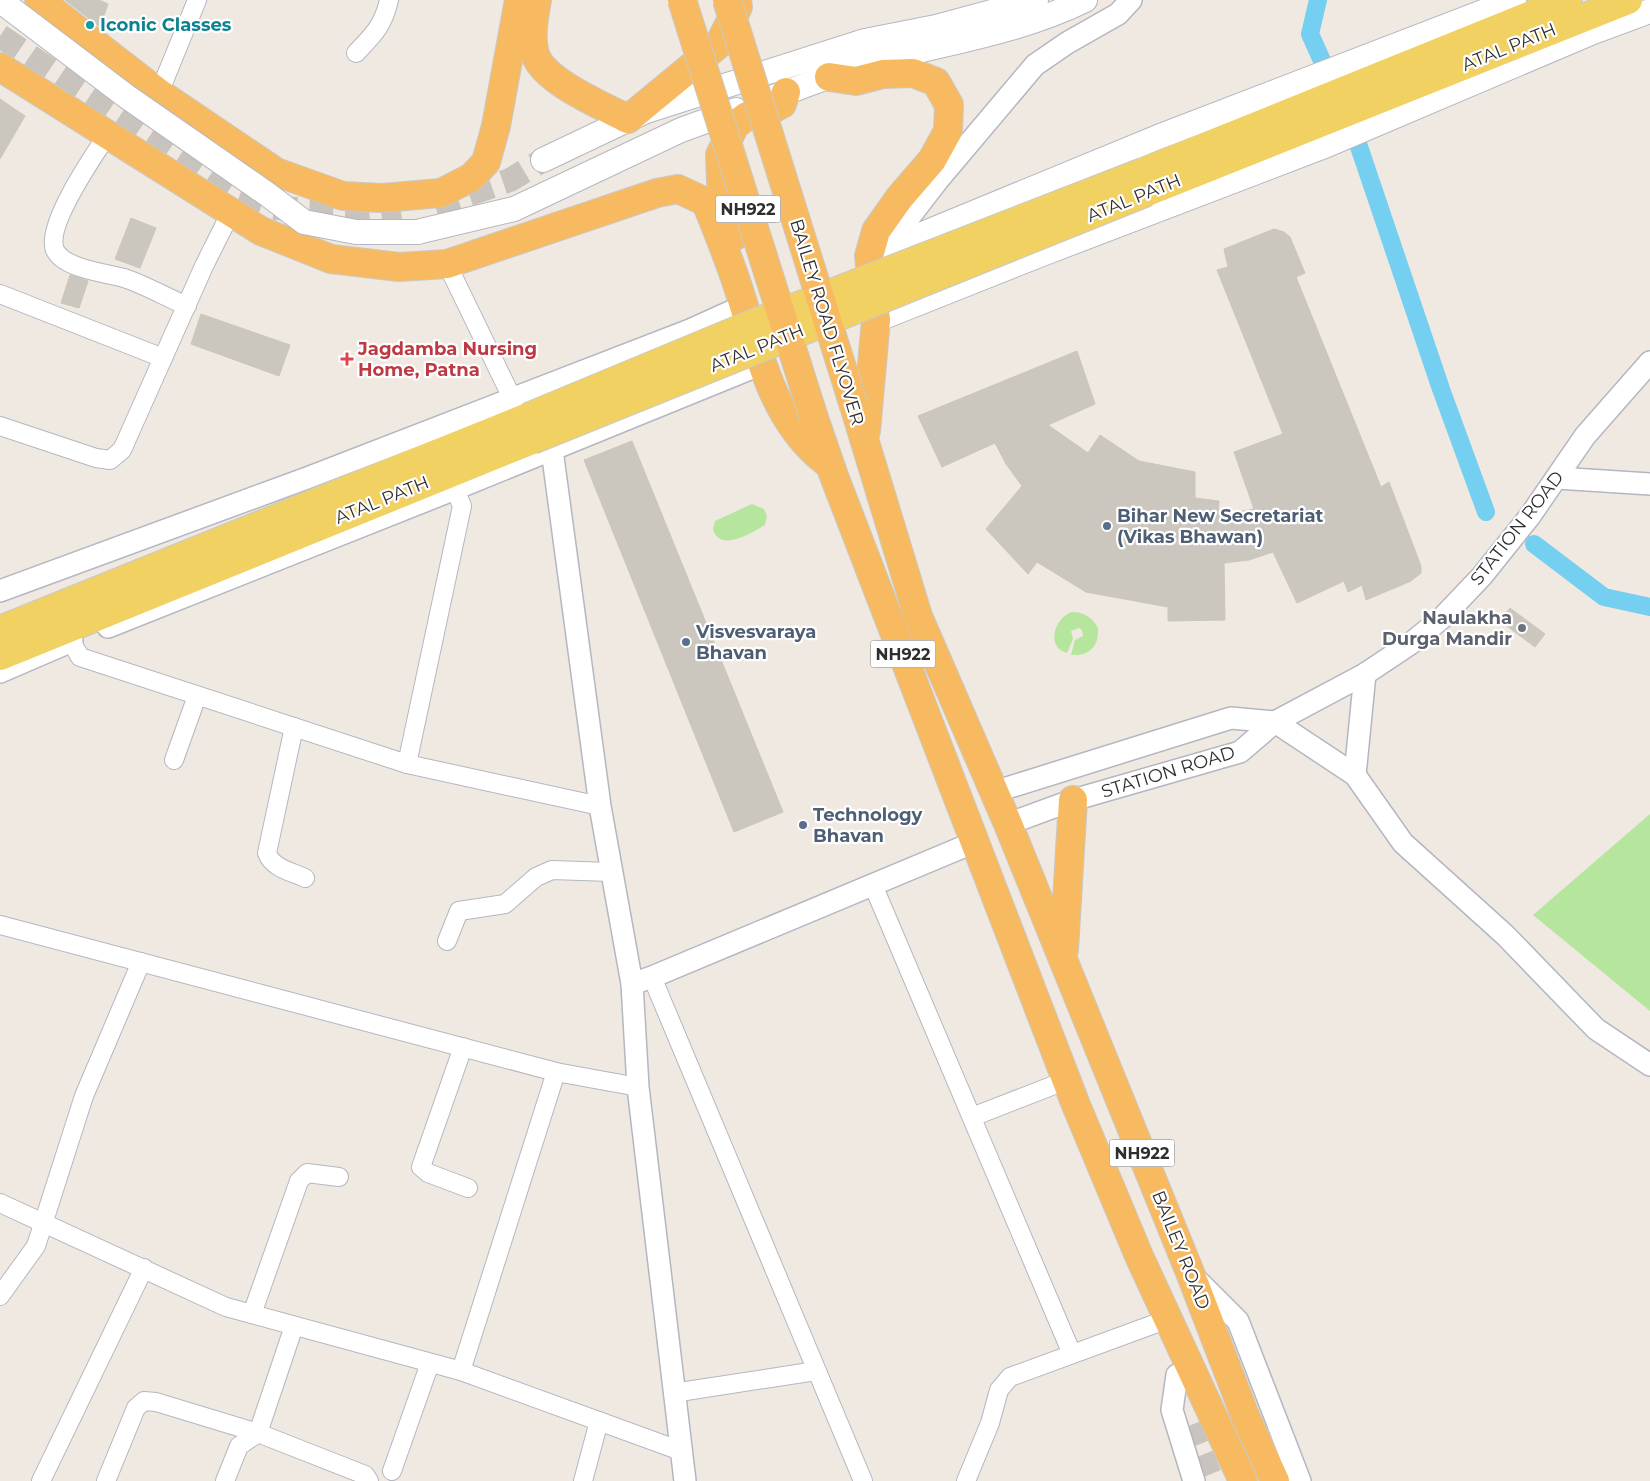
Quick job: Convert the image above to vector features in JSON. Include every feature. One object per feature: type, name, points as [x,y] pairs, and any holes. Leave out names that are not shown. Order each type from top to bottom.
[{"type":"highway","points":[[39,0],[159,93],[276,172],[343,196],[382,198],[441,193],[472,177],[486,162],[496,126],[519,0]]},
{"type":"highway","points":[[537,0],[533,20],[535,54],[546,72],[582,95],[628,119],[719,44],[738,7],[737,0]]},
{"type":"highway","name":"NH922","points":[[682,0],[828,458],[1076,1105],[1168,1319],[1181,1365],[1243,1481]]},
{"type":"highway","name":"BAILEY ROAD FLYOVER","points":[[727,0],[865,443]]},
{"type":"highway","points":[[0,67],[261,231],[331,259],[400,267],[447,264],[657,193],[678,190],[706,202],[736,282],[762,364],[782,412],[810,450],[828,458]]},
{"type":"highway","points":[[828,77],[856,81],[883,74],[913,73],[936,82],[949,105],[948,131],[932,160],[900,197],[873,243],[876,320],[865,443]]},
{"type":"highway","points":[[786,92],[782,104],[763,114],[747,116],[735,125],[720,155],[721,182],[731,224],[777,368],[800,421],[828,458]]},
{"type":"highway","name":"NH922","points":[[865,443],[918,616],[1008,824]]},
{"type":"highway","points":[[1063,958],[1073,800]]},
{"type":"highway","name":"BAILEY ROAD","points":[[1008,824],[1191,1274],[1246,1418],[1275,1481]]},
{"type":"highway","points":[[1076,1105],[1086,1111],[1093,1127],[1101,1132],[1108,1131],[1114,1125],[1115,1119],[1100,1081],[1098,1044]]},
{"type":"main road","points":[[543,160],[628,119],[865,41],[936,27],[1036,0]]},
{"type":"main road","points":[[1,1],[126,96],[304,222],[356,232],[417,232],[514,209],[680,130],[828,77],[862,66],[980,38],[1057,14],[1085,0]]},
{"type":"main road","points":[[876,320],[1042,254],[1311,116],[1348,63],[1514,0]]},
{"type":"main road","name":"ATAL PATH","points":[[1377,89],[1568,0]]},
{"type":"main road","name":"ATAL PATH","points":[[0,630],[531,426],[759,347],[1145,182],[1377,89],[1628,0]]},
{"type":"main road","points":[[873,243],[1158,137],[1311,116],[1374,126],[1593,32],[1650,11]]},
{"type":"main road","name":"ATAL PATH","points":[[0,656],[531,426]]},
{"type":"street","points":[[159,93],[197,0]]},
{"type":"street","points":[[356,53],[376,34],[383,20],[389,0]]},
{"type":"street","points":[[873,243],[901,228],[938,180],[1035,65],[1067,43],[1118,14],[1131,0]]},
{"type":"street","points":[[108,134],[82,173],[56,228],[53,238],[55,250],[64,260],[77,266],[124,278],[187,306]]},
{"type":"street","points":[[0,426],[96,458],[110,460],[122,450],[231,212]]},
{"type":"street","points":[[447,264],[531,426],[600,806],[610,872],[632,984],[638,1087],[685,1481]]},
{"type":"street","points":[[0,294],[163,358]]},
{"type":"street","points":[[0,672],[71,641],[455,489],[531,426],[690,330],[743,306]]},
{"type":"street","points":[[690,330],[715,383]]},
{"type":"street","name":"STATION ROAD","points":[[1008,824],[1073,800],[1240,752],[1275,722],[1365,674],[1410,644],[1463,597],[1530,516],[1588,432],[1650,362]]},
{"type":"street","points":[[0,591],[307,478],[715,383],[762,364]]},
{"type":"street","points":[[1557,478],[1650,484]]},
{"type":"street","points":[[407,764],[462,506],[455,489]]},
{"type":"street","points":[[71,641],[80,657],[407,764],[600,806]]},
{"type":"street","points":[[1355,775],[1365,674]]},
{"type":"street","points":[[174,760],[197,696]]},
{"type":"street","points":[[994,792],[1231,718],[1275,722],[1355,775],[1403,843],[1505,935],[1596,1029],[1650,1065]]},
{"type":"street","points":[[294,727],[267,853],[269,860],[274,865],[306,878]]},
{"type":"street","points":[[632,984],[976,842]]},
{"type":"street","points":[[447,941],[459,911],[505,904],[543,873],[564,870],[610,872]]},
{"type":"street","points":[[873,885],[1072,1354]]},
{"type":"street","points":[[0,925],[556,1072],[638,1087]]},
{"type":"street","points":[[0,1296],[36,1246],[84,1096],[141,962]]},
{"type":"street","points":[[652,977],[816,1371],[859,1481]]},
{"type":"street","points":[[463,1047],[421,1167],[428,1173],[468,1188]]},
{"type":"street","points":[[461,1372],[556,1072]]},
{"type":"street","points":[[972,1117],[1067,1080]]},
{"type":"street","points":[[252,1314],[299,1181],[307,1173],[339,1177]]},
{"type":"street","points":[[0,1203],[226,1307],[461,1372],[681,1451]]},
{"type":"street","points":[[41,1481],[144,1268]]},
{"type":"street","points":[[1191,1274],[1238,1322],[1300,1481]]},
{"type":"street","points":[[966,1481],[990,1424],[1003,1383],[1022,1372],[1168,1319]]},
{"type":"street","points":[[225,1481],[239,1446],[258,1433],[294,1326]]},
{"type":"street","points":[[392,1471],[430,1363]]},
{"type":"street","points":[[1181,1365],[1191,1425]]},
{"type":"street","points":[[1181,1365],[1172,1410],[1194,1481]]},
{"type":"street","points":[[673,1393],[816,1371]]},
{"type":"street","points":[[106,1481],[136,1408],[144,1401],[156,1402],[258,1433],[365,1475],[369,1481]]},
{"type":"street","points":[[583,1481],[599,1421]]},
{"type":"green space","points":[[752,504],[764,509],[767,516],[765,525],[736,539],[722,540],[716,536],[713,529],[715,521]]},
{"type":"green space","points":[[1072,612],[1088,616],[1098,629],[1095,645],[1083,654],[1071,655],[1075,640],[1083,636],[1082,630],[1079,628],[1071,631],[1073,639],[1067,653],[1060,650],[1054,639],[1057,626],[1061,620]]},
{"type":"green space","points":[[1650,814],[1650,1011],[1533,915]]},
{"type":"building","points":[[65,0],[99,0],[108,4],[100,27]]},
{"type":"building","points":[[0,99],[25,116],[0,159]]},
{"type":"building","points":[[131,218],[156,228],[140,268],[115,259]]},
{"type":"building","points":[[1274,229],[1284,232],[1290,237],[1305,273],[1296,277],[1381,487],[1389,482],[1421,566],[1421,573],[1411,581],[1366,600],[1362,585],[1348,592],[1344,581],[1297,603],[1273,552],[1249,560],[1224,563],[1225,620],[1168,621],[1168,607],[1086,592],[1037,562],[1028,574],[986,529],[1022,486],[1006,464],[995,443],[942,467],[918,416],[1077,351],[1095,404],[1048,425],[1088,453],[1100,435],[1139,461],[1195,472],[1195,498],[1219,501],[1218,515],[1254,509],[1234,452],[1283,434],[1217,270],[1228,267],[1224,249]]},
{"type":"building","points":[[70,275],[88,281],[79,308],[61,303]]},
{"type":"building","points":[[201,314],[290,345],[279,376],[191,344]]},
{"type":"building","name":"Visvesvaraya Bhavan","points":[[632,441],[783,812],[734,832],[584,460]]},
{"type":"building","points":[[1510,608],[1545,634],[1535,647],[1500,621]]},
{"type":"waterway","points":[[1318,0],[1310,34],[1332,83]]},
{"type":"waterway","points":[[1351,123],[1441,389],[1486,512]]},
{"type":"waterway","points":[[1534,544],[1604,597],[1650,607]]},
{"type":"tunnel","points":[[0,36],[235,194],[273,208],[361,212],[401,209]]},
{"type":"tunnel","points":[[435,206],[510,180],[543,160]]},
{"type":"tunnel","points":[[1191,1425],[1214,1481]]},
{"type":"place","name":"Iconic Classes","points":[[90,25]]},
{"type":"place","name":"Jagdamba Nursing Home, Patna","points":[[347,359]]},
{"type":"place","name":"Bihar New Secretariat (Vikas Bhawan)","points":[[1107,526]]},
{"type":"place","name":"Naulakha Durga Mandir","points":[[1522,628]]},
{"type":"place","name":"Visvesvaraya Bhavan","points":[[686,642]]},
{"type":"place","name":"Technology Bhavan","points":[[803,825]]}]
